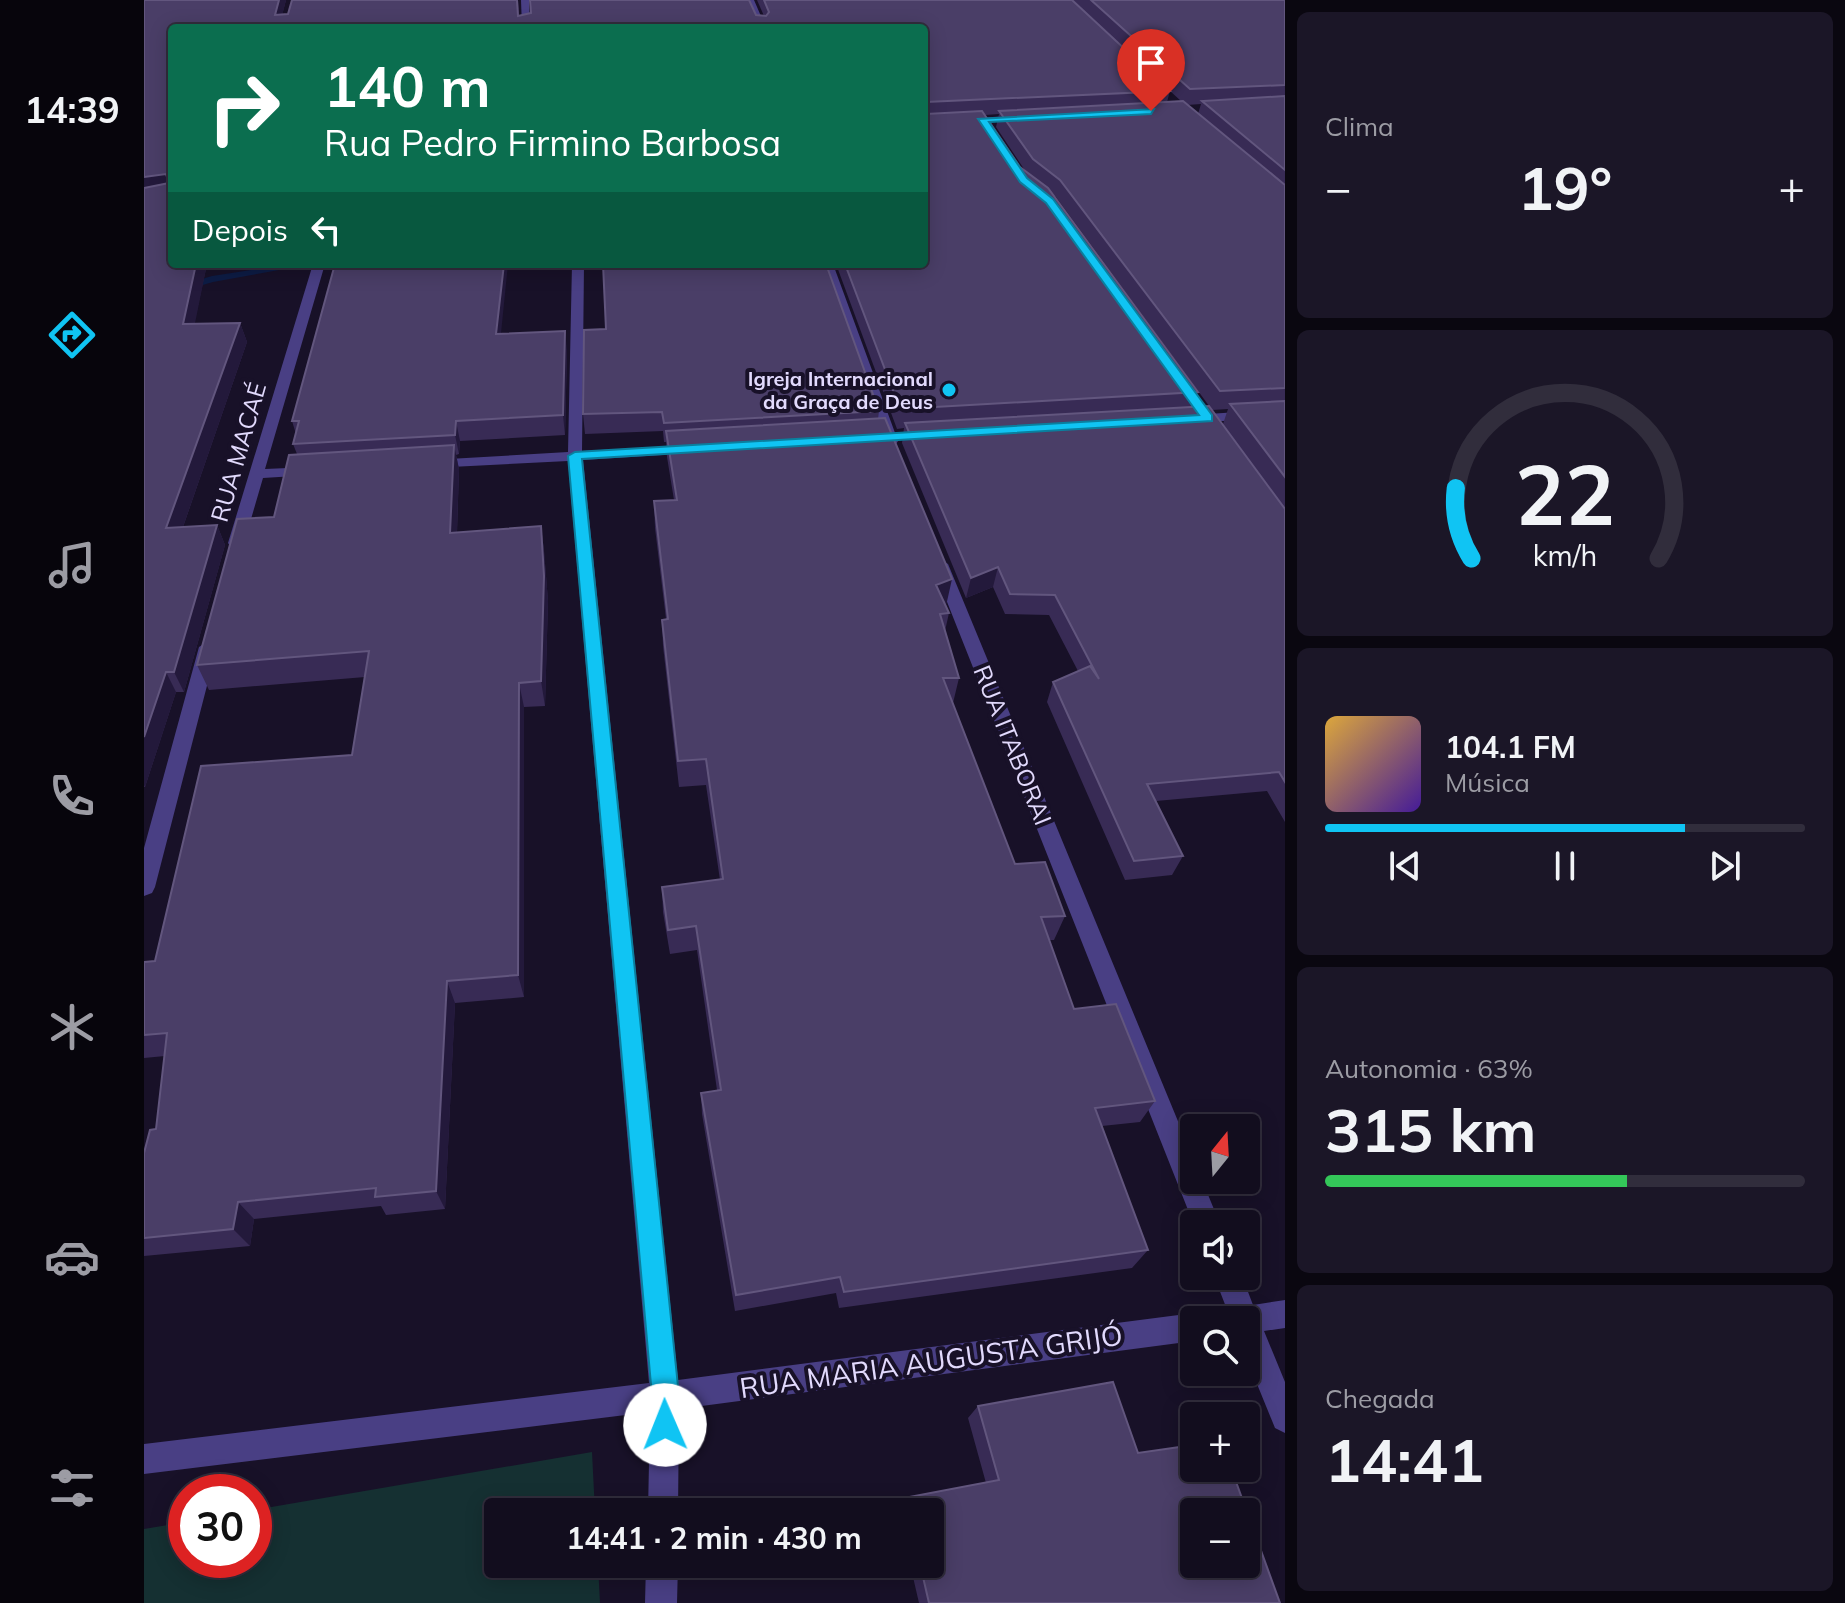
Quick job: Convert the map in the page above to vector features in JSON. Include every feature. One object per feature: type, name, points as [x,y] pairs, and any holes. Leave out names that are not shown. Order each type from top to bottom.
[{"type":"street","points":[[525,0],[526,24]]},
{"type":"street","points":[[750,0],[760,24]]},
{"type":"street","points":[[928,124],[1039,117]]},
{"type":"street","points":[[983,119],[991,131]]},
{"type":"street","name":"RUA MACAÉ","points":[[230,567],[318,268]]},
{"type":"street","points":[[578,268],[575,456],[665,1396],[663,1498]]},
{"type":"street","points":[[828,268],[891,442]]},
{"type":"street","points":[[1176,420],[1285,413]]},
{"type":"street","points":[[407,465],[716,448]]},
{"type":"street","points":[[255,474],[331,470]]},
{"type":"street","name":"RUA ITABORAI","points":[[932,542],[1201,1210]]},
{"type":"street","points":[[144,887],[152,829],[213,628]]},
{"type":"street","points":[[1260,1318],[1285,1314]]},
{"type":"street","name":"RUA MARIA AUGUSTA GRIJÓ","points":[[144,1459],[665,1396],[1180,1329]]},
{"type":"street","points":[[1260,1356],[1285,1418]]},
{"type":"street","points":[[661,1603],[662,1578]]},
{"type":"green space","points":[[592,1452],[594,1498],[484,1498],[484,1578],[599,1578],[600,1603],[144,1603],[144,1529],[168,1525],[168,1578],[272,1578],[272,1507]]},
{"type":"building","points":[[144,0],[279,0],[275,15],[288,14],[292,0],[517,0],[518,16],[531,13],[530,0],[749,0],[756,15],[766,16],[769,12],[764,0],[1072,0],[1170,91],[928,102],[928,24],[168,24],[168,180],[166,174],[144,177]]},
{"type":"building","points":[[1091,0],[1285,0],[1285,85],[1190,89]]},
{"type":"building","points":[[1285,96],[1285,170],[1202,101]]},
{"type":"building","points":[[1183,101],[1285,185],[1285,388],[1220,391],[1060,180],[1033,159],[999,111]]},
{"type":"building","points":[[982,111],[1020,167],[1048,188],[1198,392],[900,409],[847,268],[928,268],[928,114]]},
{"type":"building","points":[[168,183],[168,268],[195,268],[183,324],[240,323],[166,528],[217,525],[174,672],[166,672],[144,737],[144,188]]},
{"type":"building","points":[[334,268],[504,268],[496,334],[565,331],[563,415],[456,421],[455,435],[293,444],[299,421],[292,421]]},
{"type":"building","points":[[603,268],[827,268],[879,411],[664,423],[662,412],[583,414],[584,330],[606,329]]},
{"type":"building","points":[[1285,401],[1285,477],[1230,404]]},
{"type":"building","points":[[1209,406],[1285,509],[1285,782],[1279,772],[1147,784],[1183,856],[1134,861],[1053,682],[1090,666],[1099,679],[1055,595],[1010,594],[998,567],[971,578],[905,423]]},
{"type":"building","points":[[885,418],[952,579],[936,585],[949,613],[940,614],[959,678],[943,678],[1015,864],[1045,862],[1065,916],[1041,917],[1074,1009],[1116,1004],[1155,1101],[1095,1108],[1148,1250],[844,1292],[840,1277],[736,1295],[701,1093],[721,1090],[696,926],[668,930],[662,887],[723,879],[706,759],[678,761],[662,620],[668,619],[654,501],[677,500],[666,431]]},
{"type":"building","points":[[454,445],[450,533],[541,526],[544,576],[541,681],[519,683],[518,975],[447,981],[436,1191],[375,1197],[376,1188],[238,1202],[233,1229],[144,1238],[144,1153],[150,1130],[156,1129],[167,1033],[144,1035],[144,962],[155,961],[201,766],[352,755],[369,651],[197,665],[237,519],[274,517],[289,455]]},
{"type":"building","points":[[1113,1382],[1138,1453],[1180,1447],[1180,1482],[1236,1482],[1242,1498],[1180,1498],[1180,1578],[1260,1578],[1260,1548],[1280,1603],[929,1603],[923,1578],[944,1578],[944,1498],[904,1498],[999,1480],[978,1406]]},
{"type":"waterway","points":[[144,299],[212,279],[282,268]]},
{"type":"place","name":"Igreja Internacional da Graça de Deus","points":[[949,390]]},
{"type":"route","points":[[665,1425],[665,1396],[575,456],[1208,418],[1050,201],[1023,180],[983,119],[1151,111]]}]
